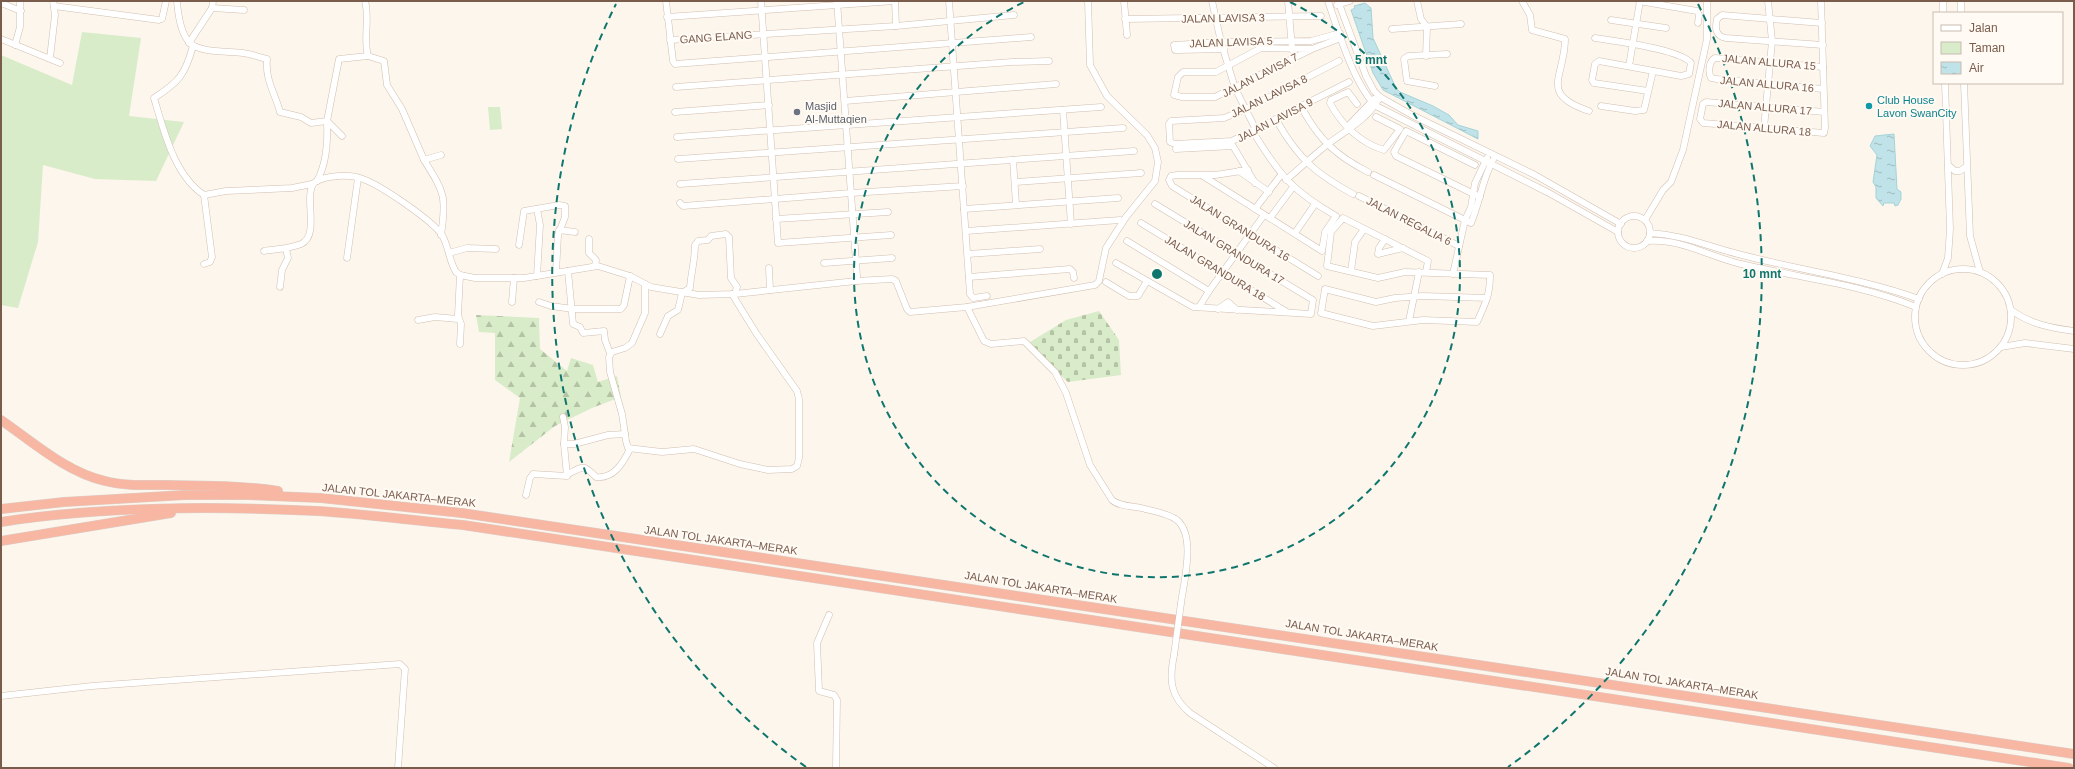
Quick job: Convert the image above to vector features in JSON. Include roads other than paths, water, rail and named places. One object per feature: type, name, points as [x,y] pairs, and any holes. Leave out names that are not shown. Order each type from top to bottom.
[{"type":"highway","points":[[1,420],[53,457],[90,476],[106,481],[136,484],[248,486],[321,498]]},
{"type":"highway","name":"JALAN TOL JAKARTA–MERAK","points":[[1,509],[64,502],[185,495],[248,495],[321,498],[462,513],[2074,754]]},
{"type":"highway","points":[[1,541],[97,524],[208,508]]},
{"type":"highway","points":[[1,522],[64,515],[156,509],[208,508],[319,511],[463,525],[2069,768]]},
{"type":"street","points":[[16,45],[20,27],[20,1]]},
{"type":"street","points":[[50,58],[55,21],[53,3],[159,20],[162,19],[165,14],[166,1]]},
{"type":"street","points":[[176,1],[183,33],[191,44],[203,49],[242,53],[267,59],[266,72],[270,90],[277,100],[280,112],[300,117],[310,122],[328,121]]},
{"type":"street","points":[[213,1],[212,8],[191,44],[186,70],[166,90],[154,98],[179,165],[191,186],[204,195],[219,192],[274,190],[339,177],[358,178],[377,187],[410,208],[442,234]]},
{"type":"street","points":[[365,1],[367,14],[366,49],[368,56]]},
{"type":"street","points":[[666,1],[672,61],[675,64],[764,56],[1031,37]]},
{"type":"street","points":[[761,1],[764,56],[768,81],[773,154],[777,242],[780,244],[891,235]]},
{"type":"street","points":[[667,17],[838,3],[895,1],[896,26]]},
{"type":"street","points":[[949,1],[971,296],[975,298],[987,296]]},
{"type":"street","points":[[264,251],[286,249],[303,243],[308,234],[311,217],[310,191],[321,173],[327,148],[328,121],[339,59],[368,56],[384,61],[386,85],[402,109],[424,160],[443,193],[444,218],[442,234],[454,269],[460,275],[474,278],[514,278],[536,276],[595,266],[608,268],[630,276],[651,287],[682,294],[733,294],[856,281],[894,279],[898,284],[909,312],[967,307],[1096,284],[1099,281],[1106,248],[1130,213],[1155,181],[1158,162],[1152,142],[1140,127],[1107,96],[1090,65],[1088,1]]},
{"type":"street","points":[[1124,1],[1127,35]]},
{"type":"street","points":[[1203,176],[1322,251],[1326,232],[1336,216],[1315,204],[1293,187],[1281,175],[1256,132],[1235,88],[1221,42],[1212,1]]},
{"type":"street","points":[[1288,1],[1288,16],[1292,48],[1295,57]]},
{"type":"street","points":[[1350,1],[1329,4],[1340,36],[1362,88],[1374,104],[1488,162],[1618,232],[1624,243],[1629,246],[1642,245],[1647,241],[1650,233],[1649,226],[1645,220],[1639,216],[1625,218],[1618,232]]},
{"type":"street","points":[[1417,1],[1421,20],[1427,27],[1426,56]]},
{"type":"street","points":[[1522,1],[1530,15],[1532,30],[1565,39],[1558,88],[1562,96],[1569,104],[1590,111]]},
{"type":"street","points":[[1630,66],[1640,1],[1697,11],[1699,15],[1698,23]]},
{"type":"street","points":[[1645,220],[1663,190],[1671,182],[1683,150],[1707,39],[1707,1]]},
{"type":"street","points":[[1764,128],[1772,41],[1771,18],[1768,1]]},
{"type":"street","points":[[1821,1],[1824,112]]},
{"type":"street","points":[[1943,1],[1943,12]]},
{"type":"street","points":[[1961,1],[1961,12]]},
{"type":"street","points":[[1,2],[20,11]]},
{"type":"street","points":[[838,3],[856,261],[856,281]]},
{"type":"street","points":[[1339,3],[1366,76],[1379,96],[1395,106],[1541,178],[1621,224]]},
{"type":"street","points":[[212,8],[244,10]]},
{"type":"street","name":"GANG ELANG","points":[[670,40],[763,33],[896,26],[1014,15]]},
{"type":"street","name":"JALAN LAVISA 3","points":[[1126,19],[1321,16]]},
{"type":"street","points":[[1822,23],[1771,18],[1719,16],[1717,19],[1716,32],[1720,36],[1823,45]]},
{"type":"street","points":[[1611,20],[1666,28]]},
{"type":"street","points":[[1392,29],[1461,24]]},
{"type":"street","name":"JALAN LAVISA 5","points":[[1224,49],[1179,50],[1174,48],[1175,44],[1311,41],[1340,36]]},
{"type":"street","name":"JALAN LAVISA 7","points":[[1228,66],[1214,72],[1181,73],[1174,90],[1175,96],[1215,97],[1340,36]]},
{"type":"street","points":[[1595,38],[1633,44],[1664,51],[1688,59],[1691,67],[1689,74],[1686,76],[1599,61],[1594,65],[1592,80],[1594,83],[1648,91]]},
{"type":"street","points":[[1,39],[60,63]]},
{"type":"street","points":[[1228,66],[1260,48],[1312,49]]},
{"type":"street","points":[[1435,86],[1407,82],[1404,58],[1447,54]]},
{"type":"street","name":"JALAN ALLURA 15","points":[[1711,78],[1709,74],[1711,62],[1715,58],[1823,67]]},
{"type":"street","name":"JALAN LAVISA 8","points":[[1172,144],[1170,142],[1169,124],[1171,121],[1218,120],[1246,109],[1339,61]]},
{"type":"street","points":[[676,87],[954,67],[1049,62]]},
{"type":"street","points":[[1601,106],[1641,111],[1644,110],[1653,71]]},
{"type":"street","name":"JALAN ALLURA 16","points":[[1711,78],[1823,89]]},
{"type":"street","name":"JALAN LAVISA 9","points":[[1172,144],[1225,143],[1238,139],[1256,132],[1349,82]]},
{"type":"street","points":[[845,101],[1056,84]]},
{"type":"street","points":[[1942,274],[1948,258],[1950,245],[1945,84]]},
{"type":"street","points":[[1964,84],[1970,238],[1980,272]]},
{"type":"street","points":[[1357,104],[1349,92],[1330,102],[1348,129],[1359,137],[1384,150],[1403,130]]},
{"type":"street","points":[[1286,180],[1327,145],[1348,129],[1354,128],[1379,96]]},
{"type":"street","name":"JALAN ALLURA 17","points":[[1703,123],[1700,119],[1703,104],[1706,102],[1824,112]]},
{"type":"street","points":[[675,112],[769,105]]},
{"type":"street","points":[[677,137],[1101,107]]},
{"type":"street","points":[[1063,110],[1071,224]]},
{"type":"street","points":[[1303,110],[1317,133],[1327,145],[1349,162],[1471,223],[1480,197],[1489,153]]},
{"type":"street","name":"JALAN ALLURA 18","points":[[1703,123],[1824,133],[1824,112]]},
{"type":"street","points":[[1376,117],[1475,165]]},
{"type":"street","points":[[328,121],[342,136]]},
{"type":"street","name":"JALAN REGALIA 6","points":[[1278,123],[1292,145],[1307,162],[1328,179],[1356,195],[1459,246]]},
{"type":"street","points":[[678,159],[773,154],[1123,128]]},
{"type":"street","points":[[1403,130],[1394,152],[1395,155],[1480,197]]},
{"type":"street","points":[[1176,149],[1233,146],[1255,183]]},
{"type":"street","points":[[680,184],[1134,150]]},
{"type":"street","points":[[424,160],[441,155]]},
{"type":"street","points":[[1453,274],[1465,220],[1472,207],[1473,194],[1477,178],[1488,162],[1496,156]]},
{"type":"street","points":[[1013,160],[1016,204]]},
{"type":"street","points":[[1948,165],[1955,171],[1960,171],[1967,166]]},
{"type":"street","points":[[1203,176],[1248,170]]},
{"type":"street","points":[[1239,171],[1269,192]]},
{"type":"street","points":[[1015,182],[1140,173]]},
{"type":"street","name":"JALAN GRANDURA 16","points":[[1203,176],[1177,175],[1171,176],[1169,180],[1172,186],[1318,276]]},
{"type":"street","points":[[1211,182],[1215,175]]},
{"type":"street","points":[[1256,210],[1281,175]]},
{"type":"street","points":[[347,258],[358,178]]},
{"type":"street","points":[[680,203],[683,206],[963,186]]},
{"type":"street","points":[[1270,218],[1293,187]]},
{"type":"street","points":[[204,195],[212,257],[210,262],[204,264]]},
{"type":"street","points":[[964,209],[1016,204],[1118,198]]},
{"type":"street","name":"JALAN GRANDURA 17","points":[[1155,204],[1238,253],[1313,300],[1310,316],[1288,313]]},
{"type":"street","points":[[1295,233],[1315,204]]},
{"type":"street","points":[[519,245],[524,211],[555,206],[565,206],[565,217],[559,230],[556,272]]},
{"type":"street","points":[[536,276],[540,225],[537,210]]},
{"type":"street","points":[[776,219],[888,212]]},
{"type":"street","points":[[1199,307],[1208,291],[1238,253],[1264,215]]},
{"type":"street","points":[[1426,272],[1428,260],[1343,218],[1331,232],[1327,266],[1378,278],[1405,272],[1490,276],[1490,292],[1477,322],[1409,321],[1373,326],[1321,313],[1325,289],[1376,302],[1414,297],[1487,298]]},
{"type":"street","points":[[966,231],[1120,220]]},
{"type":"street","name":"JALAN GRANDURA 18","points":[[1141,223],[1288,313]]},
{"type":"street","points":[[1351,271],[1355,242],[1364,229]]},
{"type":"street","points":[[559,230],[575,232]]},
{"type":"street","points":[[1650,233],[1687,238],[1738,254],[1867,282],[1919,298]]},
{"type":"street","points":[[660,334],[668,316],[678,310],[682,294],[690,288],[696,242],[708,240],[711,236],[726,234],[729,237],[731,247],[729,252],[731,278],[737,288],[733,294]]},
{"type":"street","points":[[589,239],[589,253],[596,260],[595,266]]},
{"type":"street","points":[[1385,239],[1378,248],[1378,254],[1403,248]]},
{"type":"street","points":[[1647,241],[1656,240],[1679,244],[1741,264],[1864,289],[1916,307]]},
{"type":"street","points":[[1127,242],[1208,291]]},
{"type":"street","points":[[449,253],[467,248],[496,249]]},
{"type":"street","points":[[280,287],[282,270],[288,258],[286,249]]},
{"type":"street","points":[[968,254],[1040,249]]},
{"type":"street","points":[[824,263],[892,258]]},
{"type":"street","points":[[1116,263],[1190,306],[1288,313]]},
{"type":"street","points":[[769,268],[770,290]]},
{"type":"street","points":[[969,277],[1070,269],[1073,272],[1074,278]]},
{"type":"street","points":[[1961,269],[1980,272],[1991,278],[2001,287],[2007,298],[2011,310],[2010,330],[2001,347],[1986,359],[1968,365],[1948,363],[1939,359],[1924,345],[1916,327],[1916,307],[1919,298],[1928,284],[1942,274],[1961,269]]},
{"type":"street","points":[[568,271],[574,326],[580,327],[582,333],[604,331],[605,340],[610,353],[610,372],[622,414],[626,443],[630,449]]},
{"type":"street","points":[[1409,321],[1419,272]]},
{"type":"street","points":[[460,275],[458,319],[461,324],[460,344]]},
{"type":"street","points":[[539,302],[551,306],[573,309],[622,308],[630,276]]},
{"type":"street","points":[[512,302],[514,278]]},
{"type":"street","points":[[1106,282],[1129,296],[1138,296],[1147,281]]},
{"type":"street","points":[[610,353],[628,347],[632,343],[645,313],[645,284]]},
{"type":"street","points":[[630,449],[662,452],[694,449],[740,464],[768,470],[788,470],[797,466],[800,453],[799,399],[797,391],[756,333],[733,294]]},
{"type":"street","points":[[967,307],[984,341],[991,344],[1023,341],[1055,372],[1070,401],[1090,466],[1112,500],[1118,504],[1145,509],[1173,518],[1181,525],[1188,544],[1171,673],[1172,686],[1181,705],[1274,768]]},
{"type":"street","points":[[2011,310],[2020,317],[2040,325],[2074,331]]},
{"type":"street","points":[[418,320],[435,317],[458,319]]},
{"type":"street","points":[[2001,347],[2025,343],[2074,349]]},
{"type":"street","points":[[563,417],[565,427],[564,444],[568,474]]},
{"type":"street","points":[[564,444],[576,444],[608,435],[625,434]]},
{"type":"street","points":[[526,495],[530,478],[533,474],[562,477],[583,467],[589,469],[596,477],[608,475],[618,469],[630,449]]},
{"type":"street","points":[[829,615],[818,640],[817,654],[819,691],[834,695],[837,700],[836,768]]},
{"type":"street","points":[[1,696],[99,686],[400,664],[405,669],[398,768]]},
{"type":"water","points":[[1365,3],[1371,8],[1373,38],[1396,88],[1400,92],[1433,106],[1449,115],[1458,125],[1478,131],[1478,139],[1383,90],[1373,73],[1351,10],[1355,8],[1354,6]]},
{"type":"water","points":[[1894,134],[1897,189],[1901,192],[1901,199],[1898,205],[1895,206],[1894,203],[1884,203],[1883,206],[1876,198],[1876,187],[1873,182],[1877,155],[1870,146],[1875,136]]},
{"type":"place","name":"Club House Lavon SwanCity","points":[[1869,106]]},
{"type":"place","name":"Masjid Al-Muttaqien","points":[[797,112]]}]
